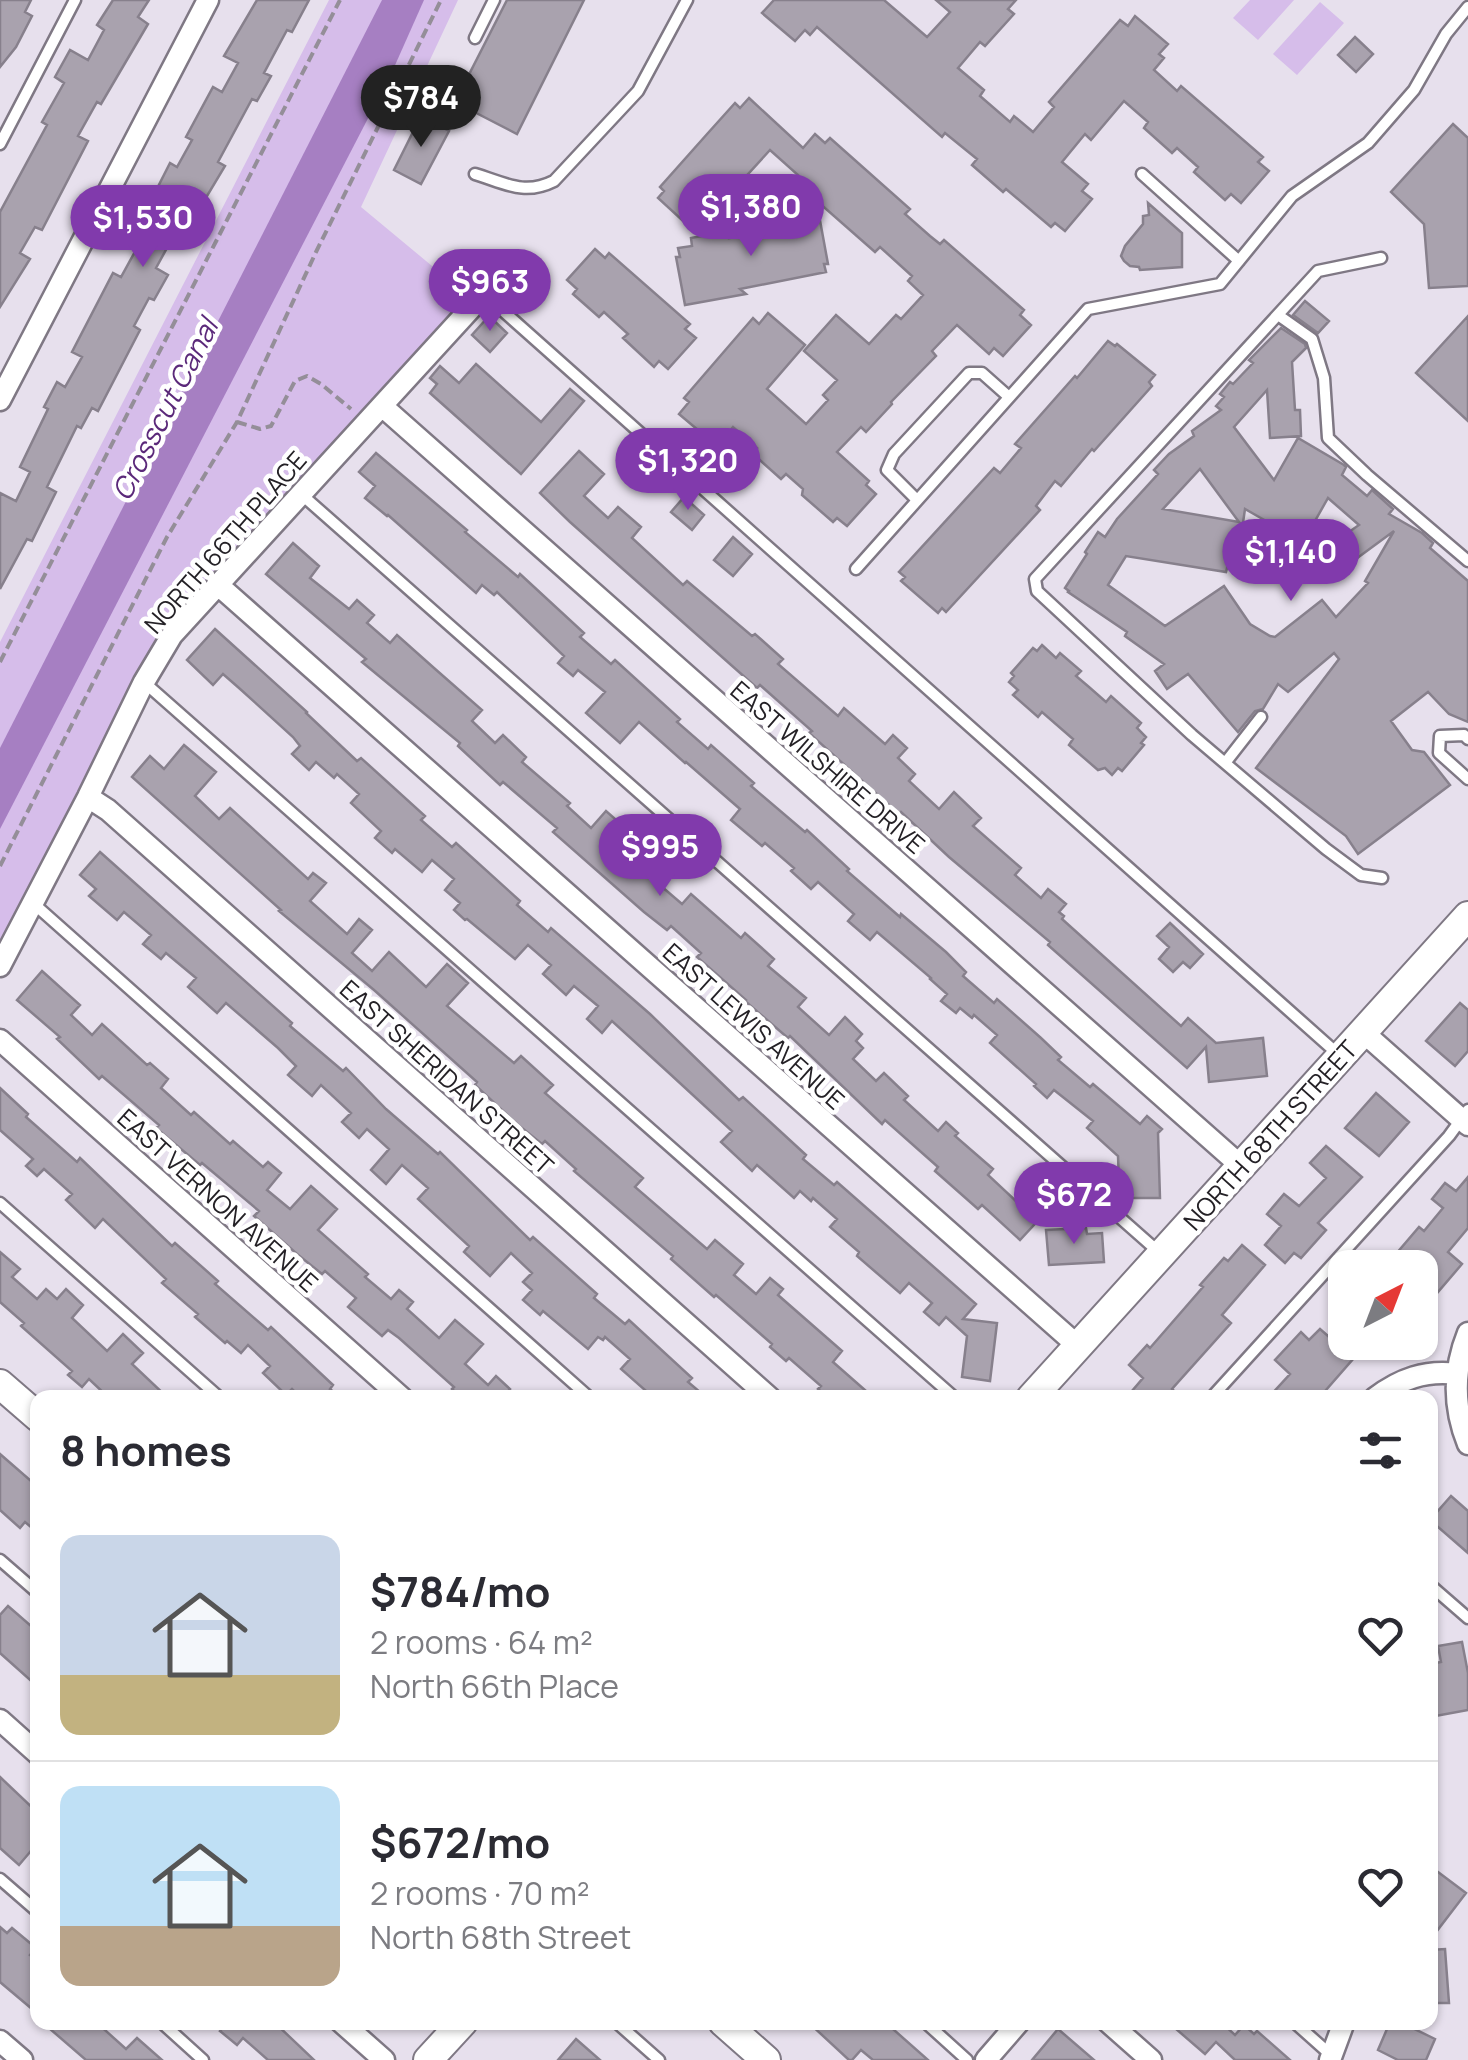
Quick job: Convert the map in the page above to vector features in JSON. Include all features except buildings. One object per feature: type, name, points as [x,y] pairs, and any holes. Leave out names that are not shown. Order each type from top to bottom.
[{"type":"street","points":[[0,400],[208,0]]},
{"type":"street","name":"NORTH 66TH PLACE","points":[[0,966],[144,682],[172,635],[484,294]]},
{"type":"street","name":"EAST WILSHIRE DRIVE","points":[[382,406],[1241,1166]]},
{"type":"street","name":"EAST LEWIS AVENUE","points":[[217,584],[1078,1346]]},
{"type":"street","name":"EAST SHERIDAN STREET","points":[[88,797],[108,810],[761,1390]]},
{"type":"street","name":"NORTH 68TH STREET","points":[[1038,1390],[1468,916]]},
{"type":"street","points":[[1364,1032],[1466,1118]]},
{"type":"street","name":"EAST VERNON AVENUE","points":[[0,1040],[393,1390]]},
{"type":"street","points":[[1468,1333],[1455,1386],[1468,1444]]},
{"type":"street","points":[[1387,1390],[1404,1379],[1438,1372],[1457,1374]]},
{"type":"street","points":[[0,1384],[30,1410]]},
{"type":"street","points":[[0,1720],[30,1747]]},
{"type":"street","points":[[350,2030],[384,2060]]},
{"type":"street","points":[[428,2060],[455,2030]]},
{"type":"street","points":[[732,2030],[766,2060]]},
{"type":"street","points":[[986,2060],[1012,2030]]},
{"type":"street","points":[[1117,2030],[1151,2060]]},
{"type":"street","points":[[1333,2059],[1342,2030]]},
{"type":"street","points":[[0,2040],[22,2060]]},
{"type":"lane","points":[[1,140],[74,0]]},
{"type":"lane","points":[[475,38],[494,0]]},
{"type":"lane","points":[[475,174],[524,190],[554,181],[638,91],[687,0]]},
{"type":"lane","points":[[856,569],[1088,309],[1220,284],[1292,196],[1368,143],[1414,90],[1446,34],[1468,7]]},
{"type":"lane","points":[[1142,174],[1240,261]]},
{"type":"lane","points":[[1381,258],[1318,271],[1035,579],[1037,590],[1225,763],[1326,849],[1362,874],[1382,878]]},
{"type":"lane","points":[[484,294],[1342,1057]]},
{"type":"lane","points":[[1278,315],[1312,339],[1324,378],[1328,438],[1468,561]]},
{"type":"lane","points":[[917,500],[887,470],[894,454],[969,374],[982,373],[1010,396]]},
{"type":"lane","points":[[300,493],[1161,1254]]},
{"type":"lane","points":[[144,682],[945,1390]]},
{"type":"lane","points":[[1225,763],[1262,717]]},
{"type":"lane","points":[[1468,740],[1464,735],[1440,736],[1439,753],[1468,780]]},
{"type":"lane","points":[[33,904],[581,1390]]},
{"type":"lane","points":[[1218,1390],[1466,1118]]},
{"type":"lane","points":[[0,1203],[211,1390]]},
{"type":"lane","points":[[0,1560],[30,1586]]},
{"type":"lane","points":[[1438,1592],[1468,1618]]},
{"type":"lane","points":[[0,1879],[30,1905]]},
{"type":"lane","points":[[170,2030],[203,2060]]},
{"type":"lane","points":[[625,2030],[659,2060]]},
{"type":"lane","points":[[934,2030],[967,2060]]},
{"type":"lane","points":[[1302,2030],[1333,2059]]},
{"type":"path","points":[[0,662],[340,0]]},
{"type":"path","points":[[0,866],[167,537],[237,422],[441,0]]},
{"type":"path","points":[[237,422],[260,429],[271,426],[295,381],[307,376],[358,415]]},
{"type":"shaded area","points":[[329,0],[458,0],[361,207],[467,295],[484,294],[172,635],[0,966],[0,642]]},
{"type":"shaded area","points":[[382,0],[424,0],[392,72],[0,829],[0,748]]},
{"type":"shaded area","points":[[1250,0],[1294,0],[1258,40],[1233,18]]},
{"type":"shaded area","points":[[1320,2],[1344,23],[1297,75],[1273,54]]},
{"type":"water label","name":"Crosscut Canal","points":[[164,409]]}]
